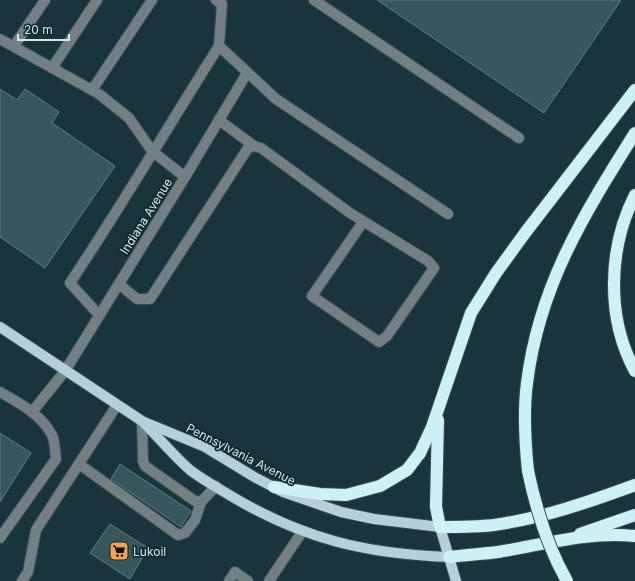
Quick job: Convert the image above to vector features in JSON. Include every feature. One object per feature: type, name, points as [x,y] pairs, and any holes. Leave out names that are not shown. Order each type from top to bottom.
[{"type":"highway","points":[[274,488],[320,494],[346,495],[369,490],[390,482],[407,470],[420,453],[471,313],[481,296],[525,233],[635,90]]},
{"type":"highway","points":[[567,581],[534,500],[528,471],[525,434],[526,385],[537,329],[554,276],[573,237],[635,133]]},
{"type":"highway","points":[[635,195],[623,221],[618,242],[614,295],[621,337],[628,359],[635,371]]},
{"type":"highway","points":[[440,401],[437,429],[436,507],[440,527],[493,525],[523,520],[563,509],[635,485]]},
{"type":"highway","points":[[558,541],[635,515]]},
{"type":"highway","points":[[449,557],[498,552],[558,541],[612,536],[635,536]]},
{"type":"main road","name":"Pennsylvania Avenue","points":[[0,327],[142,421],[204,447],[274,488],[341,512],[374,519],[440,527]]},
{"type":"main road","name":"Pennsylvania Avenue","points":[[142,421],[190,470],[266,516],[302,532],[372,551],[449,557]]},
{"type":"main road","points":[[440,527],[456,581]]},
{"type":"street","points":[[14,46],[45,0]]},
{"type":"street","points":[[52,68],[97,0]]},
{"type":"street","points":[[92,90],[152,0]]},
{"type":"street","points":[[99,315],[70,283],[112,219],[152,151],[219,46],[222,4],[216,0]]},
{"type":"street","points":[[314,0],[519,138]]},
{"type":"street","points":[[0,39],[92,90],[129,118],[152,151],[185,177]]},
{"type":"street","points":[[219,46],[276,99],[448,214]]},
{"type":"street","name":"Indiana Avenue","points":[[32,412],[65,371],[185,177],[247,73]]},
{"type":"street","points":[[219,120],[254,146],[261,148],[363,222],[428,261],[434,268],[387,336],[379,342],[312,296],[363,222]]},
{"type":"street","points":[[119,284],[137,299],[150,299],[248,148],[254,146]]},
{"type":"street","points":[[0,392],[32,412],[53,436],[56,460],[0,538]]},
{"type":"street","points":[[22,581],[28,572],[36,530],[117,405]]},
{"type":"street","points":[[142,421],[143,461],[145,466],[195,501],[201,502]]},
{"type":"street","points":[[79,464],[178,535],[185,533],[195,520],[201,502],[216,486]]},
{"type":"street","points":[[269,581],[302,532]]},
{"type":"street","points":[[229,581],[235,572],[248,581]]},
{"type":"building","points":[[377,0],[621,0],[544,113]]},
{"type":"building","points":[[0,89],[17,100],[25,89],[59,112],[52,123],[115,166],[45,268],[0,237]]},
{"type":"building","points":[[0,433],[31,453],[0,502]]},
{"type":"building","name":"Lukoil","points":[[120,464],[191,511],[181,527],[111,479]]},
{"type":"building","name":"Lukoil","points":[[110,524],[148,548],[130,579],[90,553]]},
{"type":"place","name":"Lukoil","points":[[119,551]]}]
